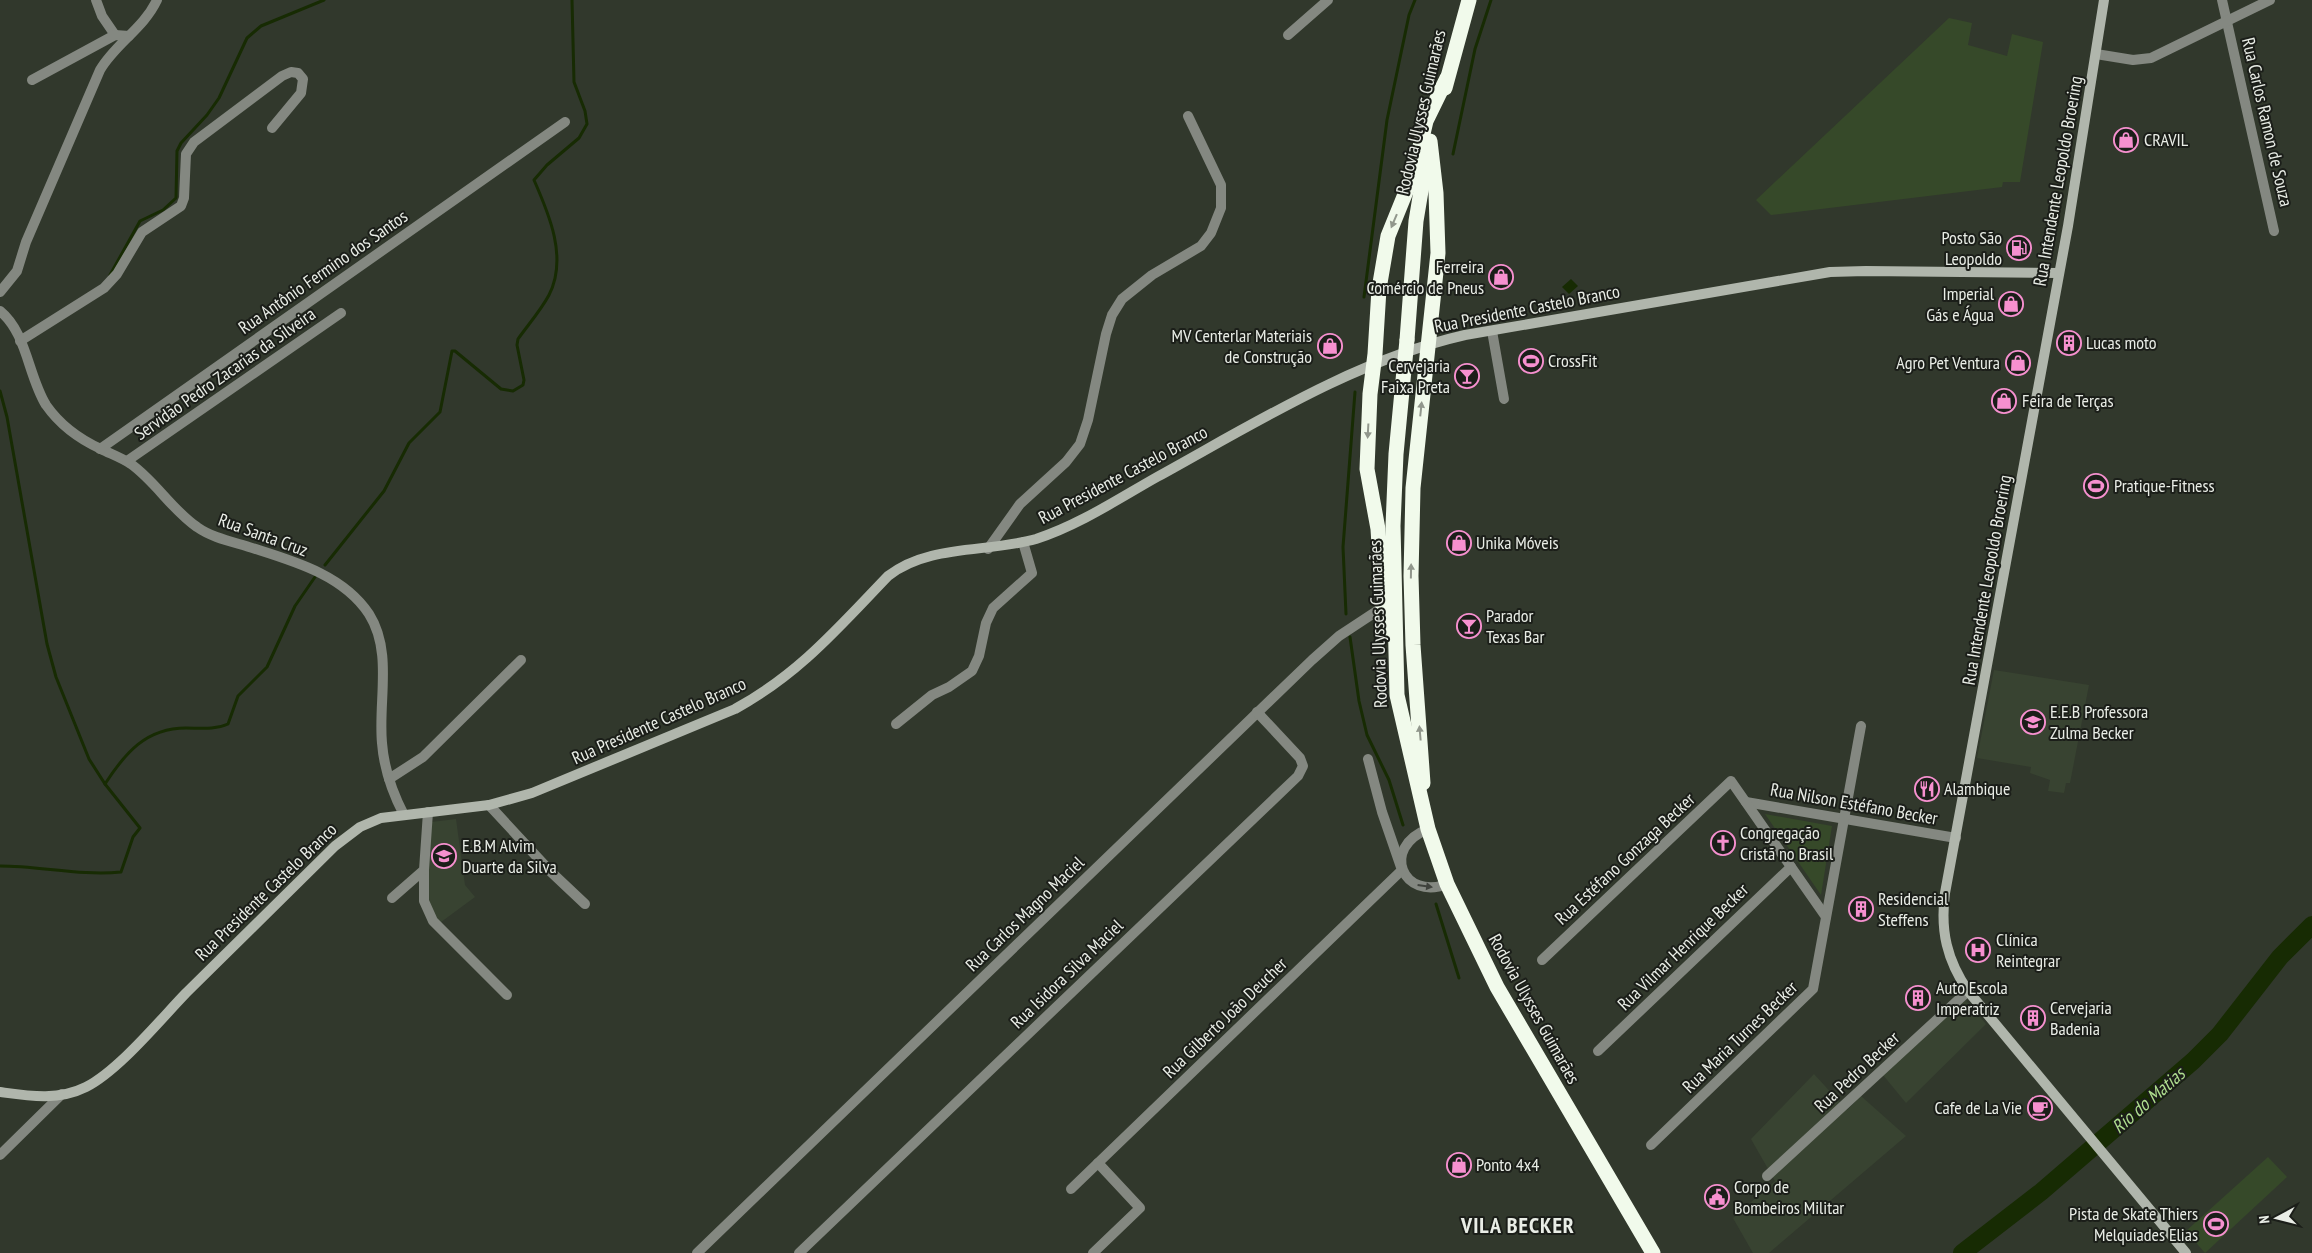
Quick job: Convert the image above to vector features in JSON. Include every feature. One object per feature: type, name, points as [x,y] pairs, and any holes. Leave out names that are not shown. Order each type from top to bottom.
[{"type":"highway","name":"Rodovia Ulysses Guimarães","points":[[1469,0],[1430,141],[1416,221],[1396,454],[1393,526],[1397,695],[1426,823],[1447,884],[1497,987],[1653,1253]]},
{"type":"highway","points":[[1397,695],[1383,606],[1378,529],[1367,469],[1370,394],[1374,365],[1379,289],[1388,236],[1414,172],[1426,121],[1447,78]]},
{"type":"highway","points":[[1426,823],[1413,645],[1411,576],[1413,488],[1438,238],[1436,193],[1430,141]]},
{"type":"street","points":[[96,0],[102,16],[115,35]]},
{"type":"street","points":[[0,292],[18,268],[26,242],[100,70],[109,56],[146,19],[157,0]]},
{"type":"street","points":[[1288,35],[1328,0]]},
{"type":"street","name":"Rua Intendente Leopoldo Broering","points":[[2104,0],[2059,273],[1944,905],[1944,933],[1950,959],[1968,991],[2186,1253]]},
{"type":"street","name":"Rua Carlos Ramon de Souza","points":[[2222,0],[2274,231]]},
{"type":"street","points":[[2096,54],[2133,60],[2151,58],[2270,0]]},
{"type":"street","points":[[32,80],[115,35],[129,36]]},
{"type":"street","points":[[20,341],[108,284],[117,274],[142,232],[181,206],[184,198],[186,154],[194,142],[282,76],[291,72],[298,73],[304,80],[303,90],[272,128]]},
{"type":"street","points":[[988,549],[1020,504],[1066,462],[1080,444],[1088,420],[1106,334],[1112,315],[1122,299],[1152,275],[1201,246],[1211,233],[1221,208],[1221,186],[1188,116]]},
{"type":"street","name":"Rua Antônio Fermino dos Santos","points":[[100,449],[564,122]]},
{"type":"street","name":"Rua Presidente Castelo Branco","points":[[0,1092],[30,1097],[62,1094],[86,1087],[104,1075],[344,838],[375,820],[489,805],[532,793],[735,709],[766,692],[793,671],[888,576],[900,567],[927,557],[988,549],[1023,542],[1067,526],[1257,422],[1374,365],[1428,344],[1492,331],[1830,272],[2059,273]]},
{"type":"street","name":"Rua Santa Cruz","points":[[0,311],[11,324],[20,341],[34,383],[46,405],[62,424],[75,435],[127,461],[198,528],[216,537],[295,562],[346,589],[359,602],[373,621],[380,642],[383,669],[382,744],[389,779],[404,815]]},
{"type":"street","name":"Servidão Pedro Zacarias da Silveira","points":[[127,461],[341,314]]},
{"type":"street","points":[[1492,331],[1504,399]]},
{"type":"street","points":[[896,724],[932,695],[963,679],[976,665],[986,623],[993,608],[1032,573],[1023,542]]},
{"type":"street","name":"Rua Carlos Magno Maciel","points":[[697,1253],[1257,712],[1339,636],[1383,606]]},
{"type":"street","points":[[389,779],[423,757],[521,660]]},
{"type":"street","name":"Rua Isidora Silva Maciel","points":[[799,1253],[1298,776],[1303,766],[1300,758],[1257,712]]},
{"type":"street","name":"Rua Maria Turnes Becker","points":[[1651,1145],[1813,989],[1861,726]]},
{"type":"street","points":[[1368,759],[1382,812],[1402,870],[1414,884],[1427,888],[1447,884]]},
{"type":"street","name":"Rua Estéfano Gonzaga Becker","points":[[1542,960],[1731,781],[1746,802]]},
{"type":"street","points":[[1746,802],[1826,917]]},
{"type":"street","name":"Rua Nilson Estéfano Becker","points":[[1746,802],[1956,838]]},
{"type":"street","points":[[489,805],[550,872],[585,904]]},
{"type":"street","points":[[428,812],[424,901],[432,921],[507,995]]},
{"type":"street","points":[[1402,870],[1402,849],[1408,840],[1426,823]]},
{"type":"street","name":"Rua Vilmar Henrique Becker","points":[[1598,1050],[1791,867]]},
{"type":"street","points":[[392,898],[424,870]]},
{"type":"street","name":"Rua Gilberto João Deucher","points":[[1071,1189],[1402,870]]},
{"type":"street","name":"Rua Pedro Becker","points":[[1767,1176],[1968,991]]},
{"type":"street","points":[[0,1155],[62,1094]]},
{"type":"street","points":[[1093,1253],[1140,1208],[1098,1163]]},
{"type":"shaded area","points":[[1949,18],[1972,23],[1968,45],[2007,56],[2012,34],[2043,42],[2020,182],[2003,182],[2002,187],[1771,215],[1756,200]]},
{"type":"shaded area","points":[[1571,279],[1578,286],[1569,294],[1562,287]]},
{"type":"shaded area","name":"E.E.B Professora Zulma Becker","points":[[1994,670],[2089,685],[2070,783],[2066,783],[2064,793],[2048,791],[2050,780],[2030,773],[2031,767],[1977,758]]},
{"type":"shaded area","points":[[1765,814],[1832,826],[1821,895]]},
{"type":"shaded area","name":"E.B.M Alvim Duarte da Silva","points":[[456,819],[465,885],[475,897],[437,925],[429,912],[428,827],[431,822]]},
{"type":"shaded area","points":[[1965,999],[1986,1024],[1906,1103],[1883,1075]]},
{"type":"shaded area","points":[[1814,1074],[1847,1110],[1861,1096],[1906,1136],[1769,1253],[1753,1253],[1733,1218],[1775,1181],[1751,1139]]},
{"type":"shaded area","points":[[2268,1157],[2287,1177],[2205,1253],[2186,1231]]},
{"type":"waterway","points":[[110,275],[140,221],[163,210],[176,198],[177,151],[181,143],[207,115],[219,98],[247,38],[261,26],[324,0]]},
{"type":"waterway","points":[[325,565],[384,491],[409,443],[440,412],[452,351],[455,351],[501,389],[513,391],[523,385],[524,380],[517,345],[518,339],[549,295],[557,266],[554,236],[534,180],[547,165],[579,138],[587,124],[585,111],[574,82],[572,0]]},
{"type":"waterway","points":[[1364,297],[1387,120],[1409,15],[1415,0]]},
{"type":"waterway","points":[[1453,154],[1475,49],[1491,0]]},
{"type":"waterway","points":[[0,391],[7,417],[47,644],[56,677],[89,759],[105,784],[140,828],[133,837],[121,872],[91,873],[0,866]]},
{"type":"waterway","points":[[1346,614],[1343,547],[1355,392]]},
{"type":"waterway","points":[[105,784],[120,762],[138,744],[159,732],[172,729],[213,728],[228,724],[238,696],[267,667],[295,606],[315,577]]},
{"type":"waterway","points":[[1350,637],[1359,701],[1367,735],[1389,780],[1403,825]]},
{"type":"waterway","points":[[1436,904],[1459,978]]},
{"type":"waterway","name":"Rio do Matias","points":[[1962,1253],[2041,1192],[2193,1061],[2220,1034],[2280,957],[2312,925]]},
{"type":"place","name":"CRAVIL","points":[[2126,140]]},
{"type":"place","name":"Posto São Leopoldo","points":[[2019,248]]},
{"type":"place","name":"Ferreira Comércio de Pneus","points":[[1501,277]]},
{"type":"place","name":"Imperial Gás e Água","points":[[2011,304]]},
{"type":"place","name":"Lucas moto","points":[[2069,343]]},
{"type":"place","name":"MV Centerlar Materiais de Construção","points":[[1330,346]]},
{"type":"place","name":"CrossFit","points":[[1531,361]]},
{"type":"place","name":"Agro Pet Ventura","points":[[2018,363]]},
{"type":"place","name":"Cervejaria Faixa Preta","points":[[1467,376]]},
{"type":"place","name":"Feira de Terças","points":[[2004,401]]},
{"type":"place","name":"Pratique-Fitness","points":[[2096,486]]},
{"type":"place","name":"Unika Móveis","points":[[1459,543]]},
{"type":"place","name":"Parador Texas Bar","points":[[1469,626]]},
{"type":"place","name":"E.E.B Professora Zulma Becker","points":[[2033,722]]},
{"type":"place","name":"Alambique","points":[[1927,789]]},
{"type":"place","name":"Congregação Cristã no Brasil","points":[[1723,843]]},
{"type":"place","name":"E.B.M Alvim Duarte da Silva","points":[[444,856]]},
{"type":"place","name":"Residencial Steffens","points":[[1861,909]]},
{"type":"place","name":"Clínica Reintegrar","points":[[1978,950]]},
{"type":"place","name":"Auto Escola Imperatriz","points":[[1918,998]]},
{"type":"place","name":"Cervejaria Badenia","points":[[2033,1018]]},
{"type":"place","name":"Cafe de La Vie","points":[[2040,1108]]},
{"type":"place","name":"Ponto 4x4","points":[[1459,1165]]},
{"type":"place","name":"Corpo de Bombeiros Militar","points":[[1717,1197]]},
{"type":"place","name":"Pista de Skate Thiers Melquiades Elias","points":[[2216,1224]]},
{"type":"district","name":"VILA BECKER","points":[[1518,1225]]}]
